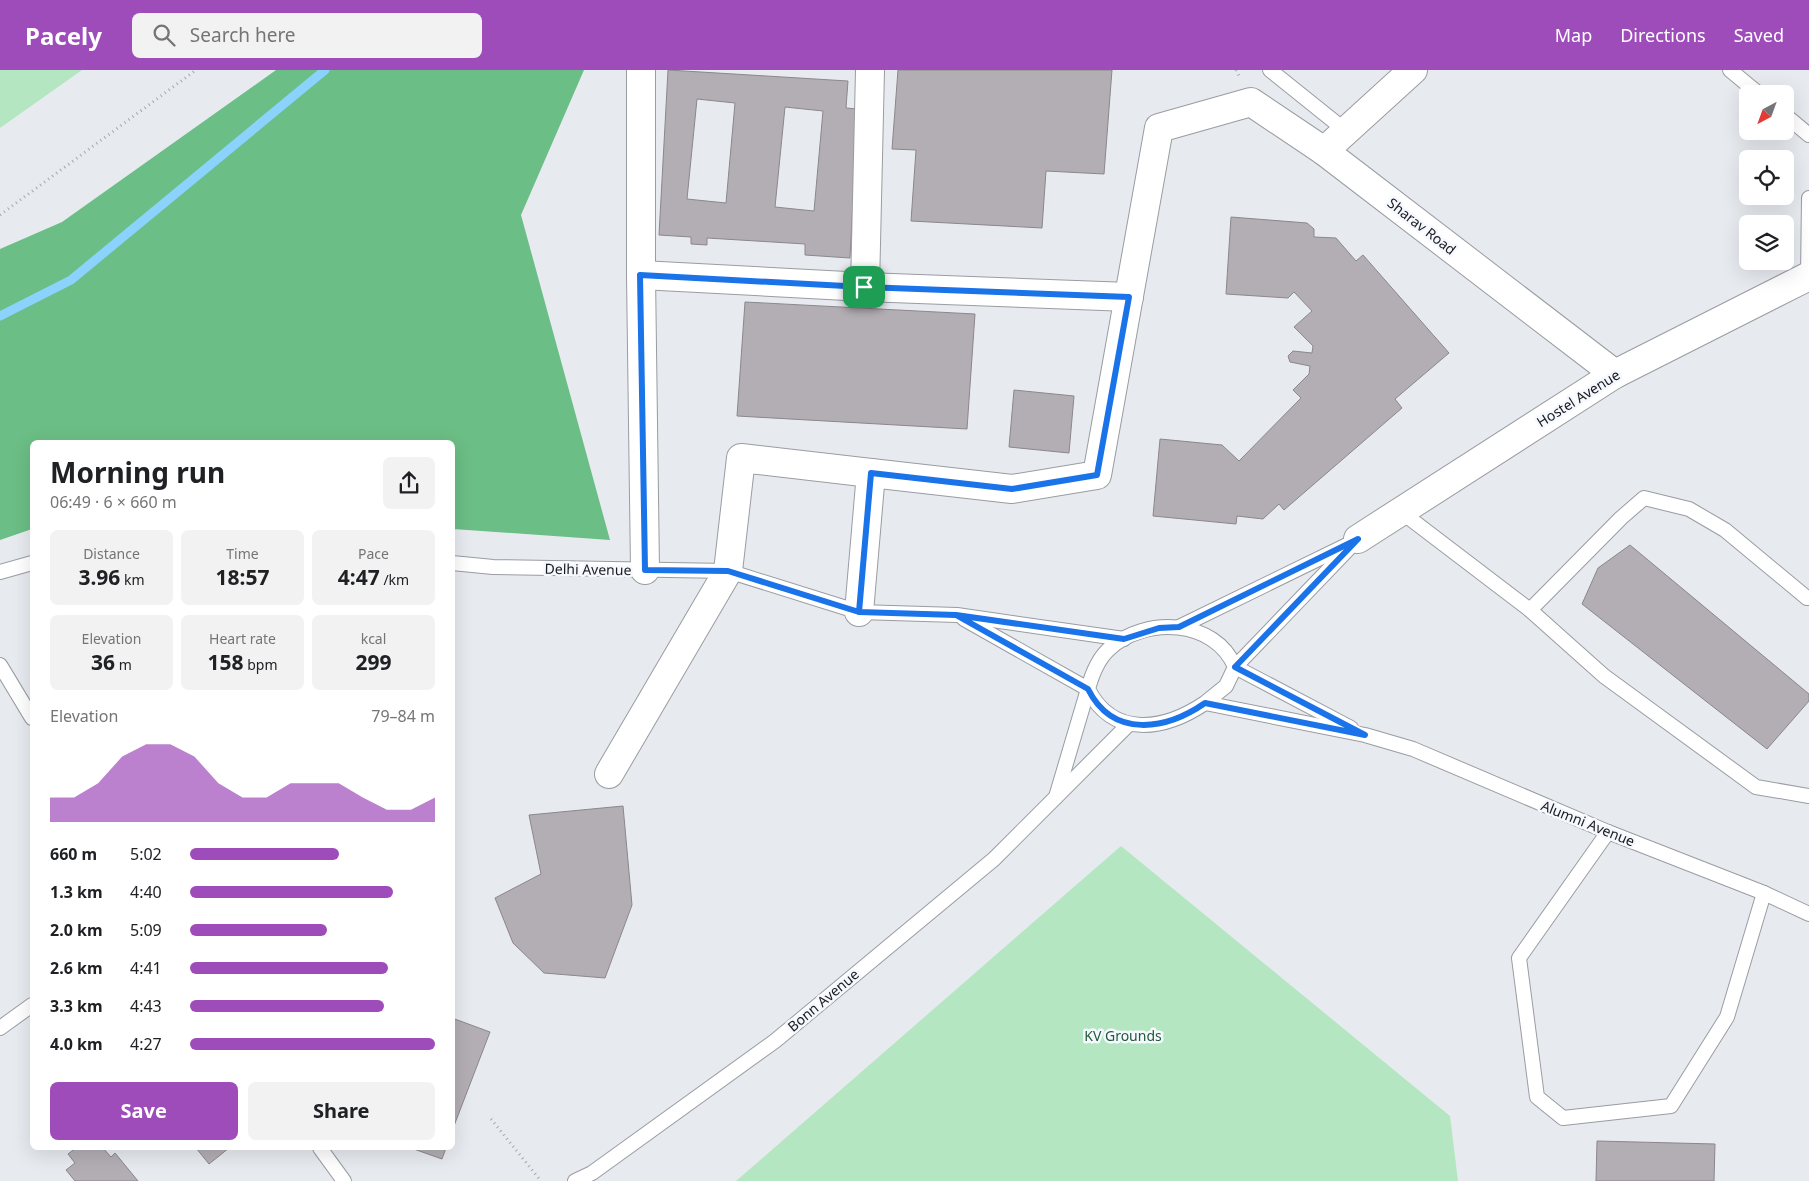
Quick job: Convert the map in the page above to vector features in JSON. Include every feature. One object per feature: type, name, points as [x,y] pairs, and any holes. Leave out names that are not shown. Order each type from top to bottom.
[{"type":"street","points":[[641,70],[640,275],[645,570]]},
{"type":"street","points":[[864,287],[870,70]]},
{"type":"street","points":[[1324,151],[1413,70]]},
{"type":"street","name":"Sharav Road","points":[[1129,297],[1159,128],[1251,102],[1324,151],[1615,374]]},
{"type":"street","points":[[609,774],[728,571],[740,458],[1012,489],[1097,475],[1129,297],[864,287],[640,275]]},
{"type":"street","name":"Hostel Avenue","points":[[1358,539],[1615,374],[1809,277]]},
{"type":"street","points":[[859,612],[871,473]]},
{"type":"lane","points":[[1270,70],[1346,131]]},
{"type":"lane","points":[[1730,70],[1748,85]]},
{"type":"lane","points":[[1794,122],[1809,135]]},
{"type":"lane","points":[[1809,198],[1809,277]]},
{"type":"lane","points":[[1530,610],[1621,518],[1644,498],[1689,509],[1725,530],[1808,599]]},
{"type":"lane","points":[[1400,511],[1530,610],[1604,676],[1756,788],[1809,796]]},
{"type":"lane","points":[[1179,627],[1358,539]]},
{"type":"lane","points":[[956,615],[1088,689],[1102,710],[1113,718],[1129,724],[1160,724],[1185,715],[1205,703],[1226,686],[1235,667],[1358,539]]},
{"type":"lane","name":"Delhi Avenue","points":[[455,563],[492,567],[728,571],[859,612],[956,615],[1124,639]]},
{"type":"lane","points":[[0,572],[30,564]]},
{"type":"lane","points":[[1056,800],[1091,675],[1098,663],[1109,649],[1124,639],[1159,628],[1179,627],[1201,632],[1218,642],[1230,654],[1235,667],[1365,735]]},
{"type":"lane","points":[[0,665],[30,715]]},
{"type":"lane","points":[[1205,703],[1365,735]]},
{"type":"lane","name":"Bonn Avenue","points":[[575,1181],[592,1173],[774,1040],[994,859],[1056,800],[1129,724]]},
{"type":"lane","name":"Alumni Avenue","points":[[1365,735],[1412,749],[1608,832],[1764,893],[1809,914]]},
{"type":"lane","points":[[1608,832],[1519,958],[1537,1098],[1563,1118],[1671,1106],[1727,1017],[1764,893]]},
{"type":"lane","points":[[0,1028],[30,1006]]},
{"type":"lane","points":[[321,1150],[344,1181]]},
{"type":"path","points":[[0,215],[196,70]]},
{"type":"path","points":[[491,1119],[541,1181]]},
{"type":"green space","points":[[0,70],[82,70],[0,128]]},
{"type":"green space","points":[[276,70],[584,70],[521,215],[610,540],[455,529],[455,440],[30,440],[30,530],[0,540],[0,249],[62,222]]},
{"type":"green space","name":"KV Grounds","points":[[1121,846],[1450,1116],[1458,1181],[736,1181]]},
{"type":"building","points":[[668,70],[848,81],[846,108],[858,109],[850,258],[805,255],[805,244],[707,238],[707,245],[691,244],[691,237],[659,235]],"holes":[[[697,99],[735,103],[726,203],[687,199]],[[785,107],[823,111],[814,211],[775,207]]]},
{"type":"building","points":[[898,70],[1112,70],[1104,174],[1046,171],[1042,228],[911,221],[916,150],[892,149]]},
{"type":"building","points":[[1231,217],[1307,223],[1314,229],[1314,237],[1336,238],[1356,261],[1363,255],[1449,353],[1395,399],[1402,408],[1284,510],[1279,504],[1263,519],[1237,516],[1236,524],[1153,516],[1160,439],[1222,445],[1239,461],[1301,398],[1293,390],[1309,374],[1310,366],[1290,362],[1288,356],[1293,351],[1312,353],[1313,346],[1294,327],[1312,311],[1294,292],[1288,298],[1226,294]]},
{"type":"building","points":[[745,302],[975,314],[967,429],[737,416]]},
{"type":"building","points":[[1014,390],[1074,396],[1069,453],[1009,447]]},
{"type":"building","points":[[1630,545],[1809,694],[1809,701],[1767,749],[1582,604],[1598,568]]},
{"type":"building","points":[[623,806],[632,905],[605,978],[544,973],[513,943],[495,898],[541,874],[529,815]]},
{"type":"building","points":[[455,1019],[490,1032],[455,1123]]},
{"type":"building","points":[[1597,1141],[1715,1144],[1714,1181],[1596,1181]]},
{"type":"building","points":[[73,1150],[105,1150],[111,1157],[115,1153],[138,1181],[75,1181],[66,1170],[75,1163],[68,1154]]},
{"type":"building","points":[[198,1150],[226,1150],[209,1164]]},
{"type":"building","points":[[417,1150],[445,1150],[442,1159]]},
{"type":"waterway","points":[[0,316],[71,280],[325,70]]},
{"type":"route","points":[[864,287],[640,275],[645,570],[728,571],[859,612],[956,615],[1088,689],[1102,710],[1113,718],[1129,724],[1160,724],[1177,719],[1205,703],[1365,735],[1235,667],[1358,539],[1179,627],[1159,628],[1140,632],[1124,639],[956,615],[908,613],[859,612],[871,473],[1012,489],[1097,475],[1129,297],[864,287]]}]
